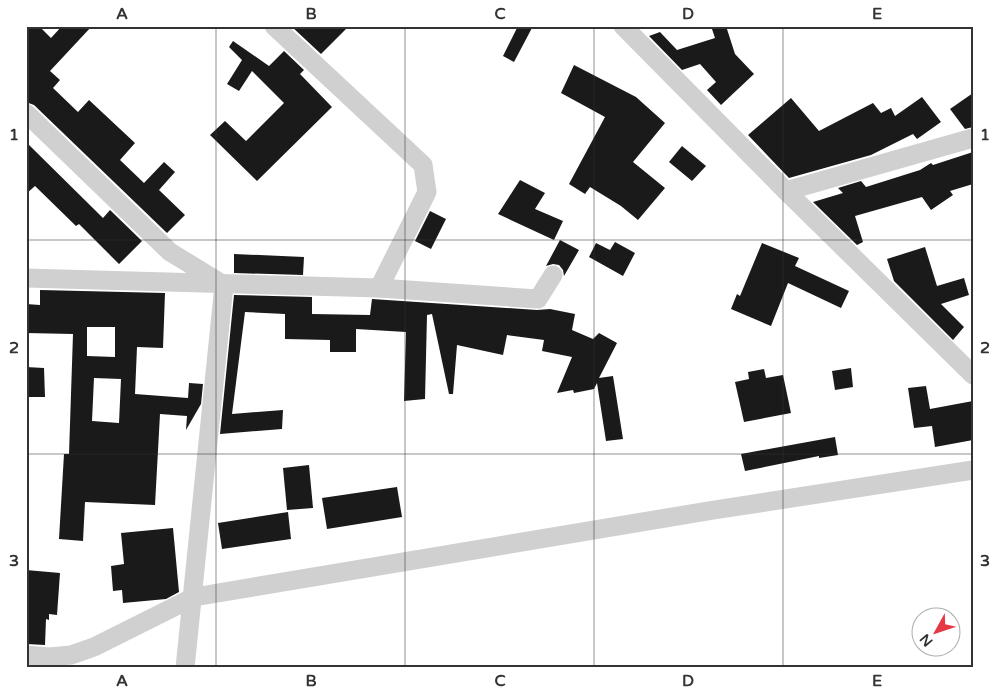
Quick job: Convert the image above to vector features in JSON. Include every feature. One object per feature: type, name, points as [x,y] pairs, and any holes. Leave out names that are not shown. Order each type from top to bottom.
[{"type":"street","points":[[274,26],[423,165],[427,192],[379,288]]},
{"type":"street","points":[[622,26],[973,375]]},
{"type":"street","points":[[26,114],[170,252],[224,285]]},
{"type":"street","points":[[786,191],[973,138]]},
{"type":"street","points":[[26,278],[379,288],[538,299],[553,275]]},
{"type":"street","points":[[185,668],[194,597],[224,285]]},
{"type":"street","points":[[26,654],[49,657],[71,655],[94,648],[194,597],[714,510],[973,470]]},
{"type":"building","points":[[30,26],[39,26],[51,38],[62,26],[92,26],[50,71],[60,80],[53,88],[78,112],[89,100],[135,143],[120,160],[144,183],[164,162],[175,172],[159,190],[185,215],[167,233],[34,105],[26,102],[26,30]]},
{"type":"building","points":[[291,26],[349,26],[321,54]]},
{"type":"building","points":[[518,26],[533,26],[514,62],[503,56]]},
{"type":"building","points":[[711,26],[726,26],[735,54],[754,74],[721,105],[707,90],[716,82],[700,64],[682,70],[649,36],[660,32],[677,50],[715,38]]},
{"type":"building","points":[[233,41],[269,66],[284,51],[304,70],[300,74],[332,107],[257,181],[210,135],[225,121],[246,141],[284,103],[252,71],[239,91],[227,84],[242,60],[229,47]]},
{"type":"building","points":[[574,65],[636,97],[665,123],[633,162],[665,188],[638,220],[621,206],[590,187],[585,194],[569,184],[605,117],[561,93]]},
{"type":"building","points":[[973,93],[973,127],[965,129],[950,109]]},
{"type":"building","points":[[922,97],[941,122],[917,139],[913,134],[871,155],[789,178],[748,135],[791,98],[819,131],[873,103],[881,113],[891,108],[895,116]]},
{"type":"building","points":[[26,142],[103,218],[110,210],[142,241],[119,264],[79,224],[76,226],[35,186],[26,194]]},
{"type":"building","points":[[682,146],[706,166],[692,181],[669,162]]},
{"type":"building","points":[[973,152],[973,184],[950,191],[953,195],[931,210],[922,197],[855,216],[863,242],[857,245],[813,202],[843,193],[838,188],[861,181],[866,187],[920,170],[931,163],[933,165]]},
{"type":"building","points":[[520,180],[545,193],[535,209],[563,221],[554,240],[498,214]]},
{"type":"building","points":[[430,211],[446,219],[431,249],[415,241]]},
{"type":"building","points":[[560,240],[579,250],[564,276],[563,270],[559,265],[546,266]]},
{"type":"building","points":[[615,242],[635,253],[623,276],[589,257],[596,243],[610,250]]},
{"type":"building","points":[[762,243],[799,258],[795,266],[849,291],[841,308],[788,283],[771,326],[731,309],[737,294],[740,296]]},
{"type":"building","points":[[925,247],[937,286],[964,278],[969,295],[941,304],[964,327],[953,340],[894,281],[887,259]]},
{"type":"building","points":[[234,254],[304,257],[303,275],[234,273]]},
{"type":"building","points":[[40,290],[165,293],[163,348],[137,347],[135,394],[188,398],[189,383],[203,384],[201,404],[186,430],[187,416],[160,414],[155,505],[85,502],[83,541],[59,539],[64,454],[69,454],[73,334],[26,333],[26,304],[40,305]],"holes":[[[87,327],[115,327],[115,357],[87,356]],[[94,378],[121,379],[119,423],[92,421]]]},
{"type":"building","points":[[234,295],[312,297],[312,314],[370,315],[372,299],[537,310],[550,309],[575,314],[572,330],[593,339],[599,333],[617,343],[599,378],[613,376],[623,439],[606,441],[597,383],[594,389],[574,393],[573,390],[557,393],[572,357],[542,351],[544,340],[507,335],[503,355],[457,345],[453,394],[449,394],[432,314],[427,315],[425,399],[404,401],[406,332],[356,329],[356,352],[330,352],[330,340],[285,339],[285,314],[245,312],[232,414],[283,410],[282,429],[220,434]]},
{"type":"building","points":[[26,367],[44,368],[45,397],[26,397]]},
{"type":"building","points":[[851,368],[853,387],[835,390],[832,371]]},
{"type":"building","points":[[764,369],[766,378],[783,375],[791,413],[744,422],[735,382],[749,379],[748,372]]},
{"type":"building","points":[[926,386],[930,409],[973,401],[973,440],[935,447],[932,426],[914,428],[908,388]]},
{"type":"building","points":[[835,437],[838,455],[819,458],[819,456],[745,471],[741,454]]},
{"type":"building","points":[[309,465],[313,508],[287,510],[283,468]]},
{"type":"building","points":[[397,487],[402,517],[327,529],[322,498]]},
{"type":"building","points":[[288,512],[291,539],[222,549],[218,523]]},
{"type":"building","points":[[173,528],[179,592],[166,599],[123,603],[122,590],[113,591],[111,566],[124,564],[121,533]]},
{"type":"building","points":[[26,570],[60,573],[57,615],[49,614],[49,620],[46,619],[45,645],[26,644]]}]
